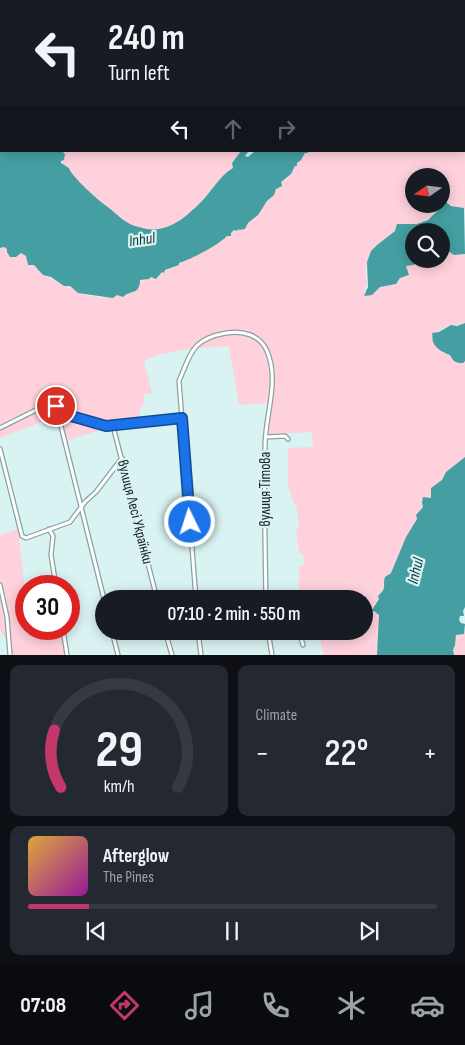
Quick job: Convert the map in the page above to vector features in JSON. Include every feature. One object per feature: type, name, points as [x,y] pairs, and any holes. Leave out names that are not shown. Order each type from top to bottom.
[{"type":"street","name":"вулиця Тітова","points":[[182,418],[179,381],[193,348],[204,339],[225,333],[237,332],[255,337],[262,342],[270,359],[272,380],[265,446],[266,590]]},
{"type":"street","points":[[0,428],[48,404],[56,406],[80,420],[113,426],[141,421],[182,418],[195,590]]},
{"type":"street","points":[[56,406],[102,590]]},
{"type":"street","name":"вулиця Лесі Українки","points":[[113,426],[155,590]]},
{"type":"street","points":[[266,437],[285,436],[288,440]]},
{"type":"street","points":[[0,449],[22,536],[26,538],[70,522],[122,458]]},
{"type":"street","points":[[49,529],[53,536],[51,555],[54,575]]},
{"type":"street","points":[[0,585],[7,617],[10,655]]},
{"type":"street","points":[[65,640],[67,655]]},
{"type":"street","points":[[114,640],[118,655]]},
{"type":"street","points":[[168,640],[172,655]]},
{"type":"street","points":[[199,640],[201,655]]},
{"type":"street","points":[[270,640],[272,655]]},
{"type":"street","points":[[302,640],[303,645]]},
{"type":"shaded area","points":[[63,152],[240,152],[232,163],[233,168],[220,179],[195,208],[174,224],[158,229],[137,227],[122,219],[79,182],[69,168],[63,165],[61,162],[64,160],[65,154]]},
{"type":"shaded area","points":[[306,152],[465,152],[465,210],[463,207],[450,204],[450,168],[405,168],[405,213],[435,213],[422,222],[405,223],[374,249],[367,261],[364,295],[372,295],[379,288],[399,282],[400,278],[406,277],[409,273],[406,268],[450,268],[450,252],[465,254],[465,323],[449,326],[432,333],[439,349],[450,355],[455,362],[463,363],[465,361],[465,457],[446,472],[442,480],[431,488],[431,498],[423,500],[423,507],[416,515],[417,519],[406,537],[391,573],[385,577],[383,588],[373,608],[373,590],[299,590],[299,567],[304,564],[303,554],[299,553],[296,530],[299,525],[296,505],[293,502],[288,484],[288,448],[313,447],[312,432],[269,434],[267,403],[239,405],[229,346],[171,352],[150,358],[144,362],[152,393],[144,394],[144,404],[141,406],[138,421],[119,424],[66,441],[59,415],[0,438],[0,248],[4,247],[18,254],[21,253],[26,256],[30,264],[34,264],[47,277],[81,292],[95,297],[110,297],[117,294],[121,296],[136,290],[140,280],[143,281],[151,277],[158,278],[162,272],[179,265],[179,263],[230,236],[234,230],[245,229],[276,189],[282,186],[281,182],[288,177]]},
{"type":"shaded area","points":[[18,529],[23,575],[15,575],[15,640],[66,640],[68,655],[7,655],[9,653],[8,642],[0,630],[0,535]]},
{"type":"shaded area","points":[[373,611],[379,615],[380,620],[377,655],[324,655],[320,640],[373,640]]},
{"type":"shaded area","points":[[465,629],[465,655],[454,655],[456,635],[464,634]]},
{"type":"water","name":"Inhul","points":[[0,152],[63,152],[65,154],[64,160],[61,163],[69,168],[74,176],[91,193],[126,222],[148,229],[157,229],[173,224],[188,214],[206,197],[216,183],[233,168],[232,163],[240,152],[248,152],[245,156],[248,157],[254,152],[308,152],[297,163],[291,174],[281,182],[282,186],[276,189],[274,195],[267,201],[258,215],[248,223],[245,229],[234,230],[231,236],[227,236],[197,256],[165,270],[156,279],[151,277],[140,280],[140,285],[136,290],[123,297],[117,295],[113,298],[78,293],[70,286],[64,286],[51,277],[43,275],[34,265],[28,265],[26,256],[21,253],[16,257],[10,257],[7,249],[4,247],[0,248]]},
{"type":"water","points":[[450,205],[464,208],[465,254],[454,255],[450,252],[450,223],[420,223],[428,220],[435,213],[450,213]]},
{"type":"water","points":[[397,224],[405,224],[405,268],[409,275],[400,278],[396,284],[380,287],[372,295],[364,296],[368,287],[367,262],[371,251],[395,231]]},
{"type":"water","points":[[465,323],[465,361],[458,363],[450,355],[436,347],[433,342],[432,333],[439,332],[451,325],[457,326]]},
{"type":"water","name":"Inhul","points":[[465,457],[465,607],[463,611],[464,616],[460,616],[459,620],[465,624],[464,634],[456,635],[454,655],[377,655],[379,615],[373,611],[373,608],[384,588],[385,577],[391,573],[406,537],[417,519],[416,515],[423,507],[423,497],[431,498],[431,488],[442,480],[446,472]]},
{"type":"route","points":[[56,406],[80,420],[106,426],[182,418],[190,522]]}]
